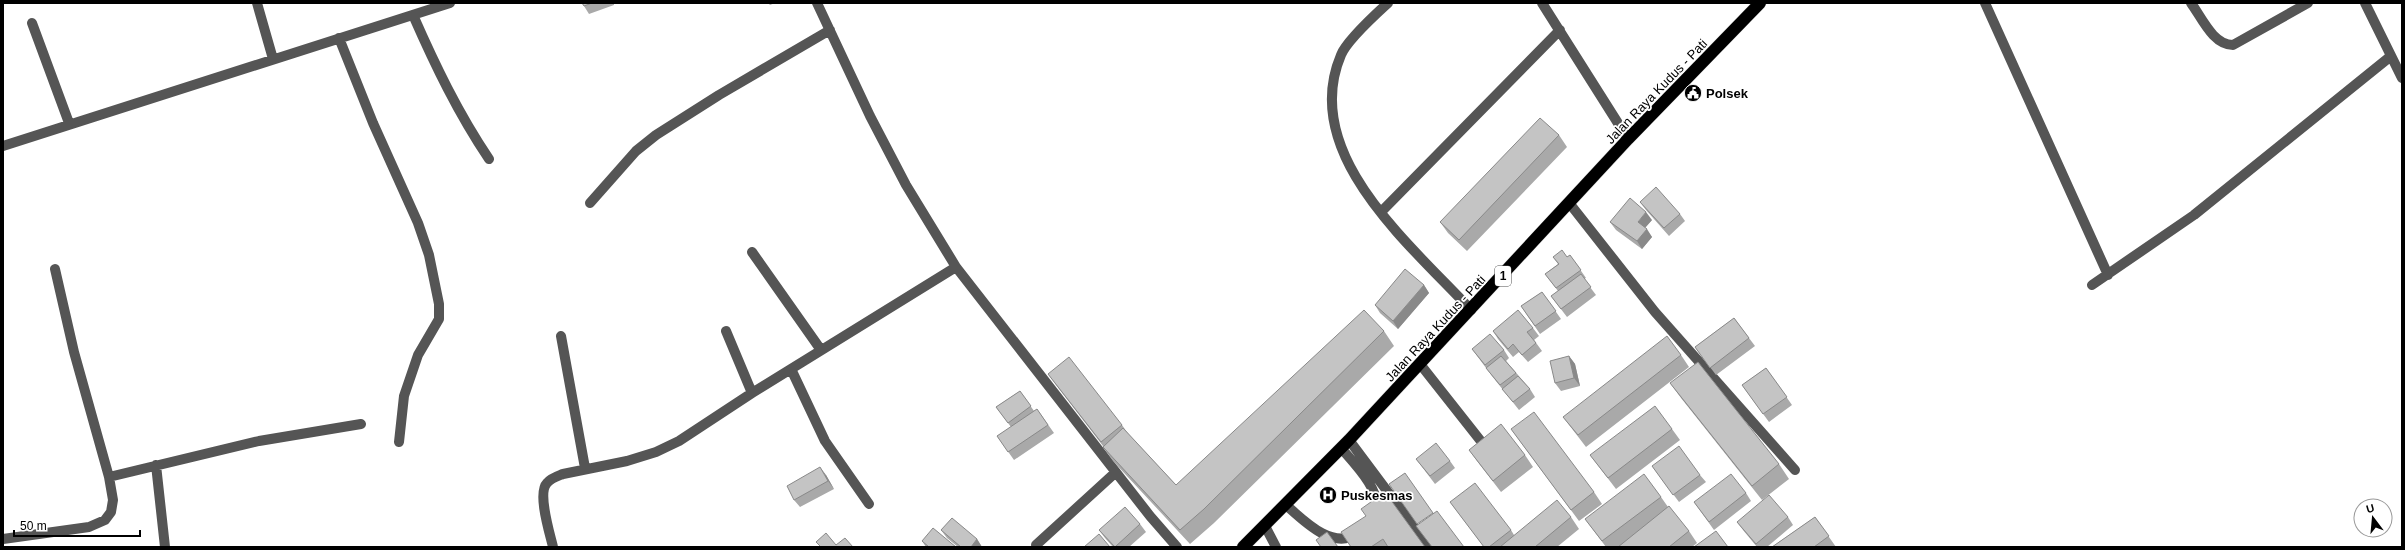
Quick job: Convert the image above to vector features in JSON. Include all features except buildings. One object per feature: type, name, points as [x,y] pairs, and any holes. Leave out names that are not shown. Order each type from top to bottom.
[{"type":"highway","name":"Jalan Raya Kudus - Pati","points":[[1243,547],[1345,444],[1570,204],[1628,139],[1760,3]]},
{"type":"street","points":[[257,3],[273,59]]},
{"type":"street","points":[[3,146],[450,3]]},
{"type":"street","points":[[817,3],[870,116],[906,185],[956,267],[1150,516],[1177,547]]},
{"type":"street","points":[[1388,3],[1372,17],[1342,53],[1333,80],[1331,100],[1336,136],[1345,158],[1358,181],[1381,212],[1471,310]]},
{"type":"street","points":[[1542,3],[1628,139]]},
{"type":"street","points":[[1985,3],[2108,275]]},
{"type":"street","points":[[2191,3],[2218,40],[2228,45],[2247,39],[2308,3]]},
{"type":"street","points":[[2365,3],[2402,78]]},
{"type":"street","points":[[413,15],[437,72],[466,124],[489,159]]},
{"type":"street","points":[[32,23],[69,124]]},
{"type":"street","points":[[590,203],[636,150],[656,135],[719,95],[830,30]]},
{"type":"street","points":[[1381,212],[1560,30]]},
{"type":"street","points":[[339,38],[373,123],[418,223],[429,255],[439,304],[439,319],[418,355],[404,396],[399,442]]},
{"type":"street","points":[[2092,285],[2194,215],[2391,56]]},
{"type":"street","points":[[1570,204],[1655,312],[1795,470]]},
{"type":"street","points":[[752,252],[821,350]]},
{"type":"street","points":[[553,547],[543,498],[545,486],[550,480],[563,474],[585,468],[627,461],[656,452],[679,442],[752,393],[956,267]]},
{"type":"street","points":[[3,539],[71,530],[105,520],[110,516],[113,506],[109,477],[74,352],[54,269]]},
{"type":"street","points":[[726,331],[752,393]]},
{"type":"street","points":[[561,336],[585,468]]},
{"type":"street","points":[[1420,364],[1480,440]]},
{"type":"street","points":[[791,369],[825,441],[869,504]]},
{"type":"street","points":[[109,477],[259,441],[361,424]]},
{"type":"street","points":[[1286,505],[1314,531],[1330,538],[1343,541],[1351,539],[1367,522],[1376,508],[1373,492],[1345,444]]},
{"type":"street","points":[[1345,444],[1429,547]]},
{"type":"street","points":[[156,465],[165,547]]},
{"type":"street","points":[[1036,545],[1116,472]]},
{"type":"street","points":[[1265,526],[1276,547]]},
{"type":"place","name":"Polsek","points":[[1693,93]]},
{"type":"place","name":"Puskesmas","points":[[1328,495]]}]
